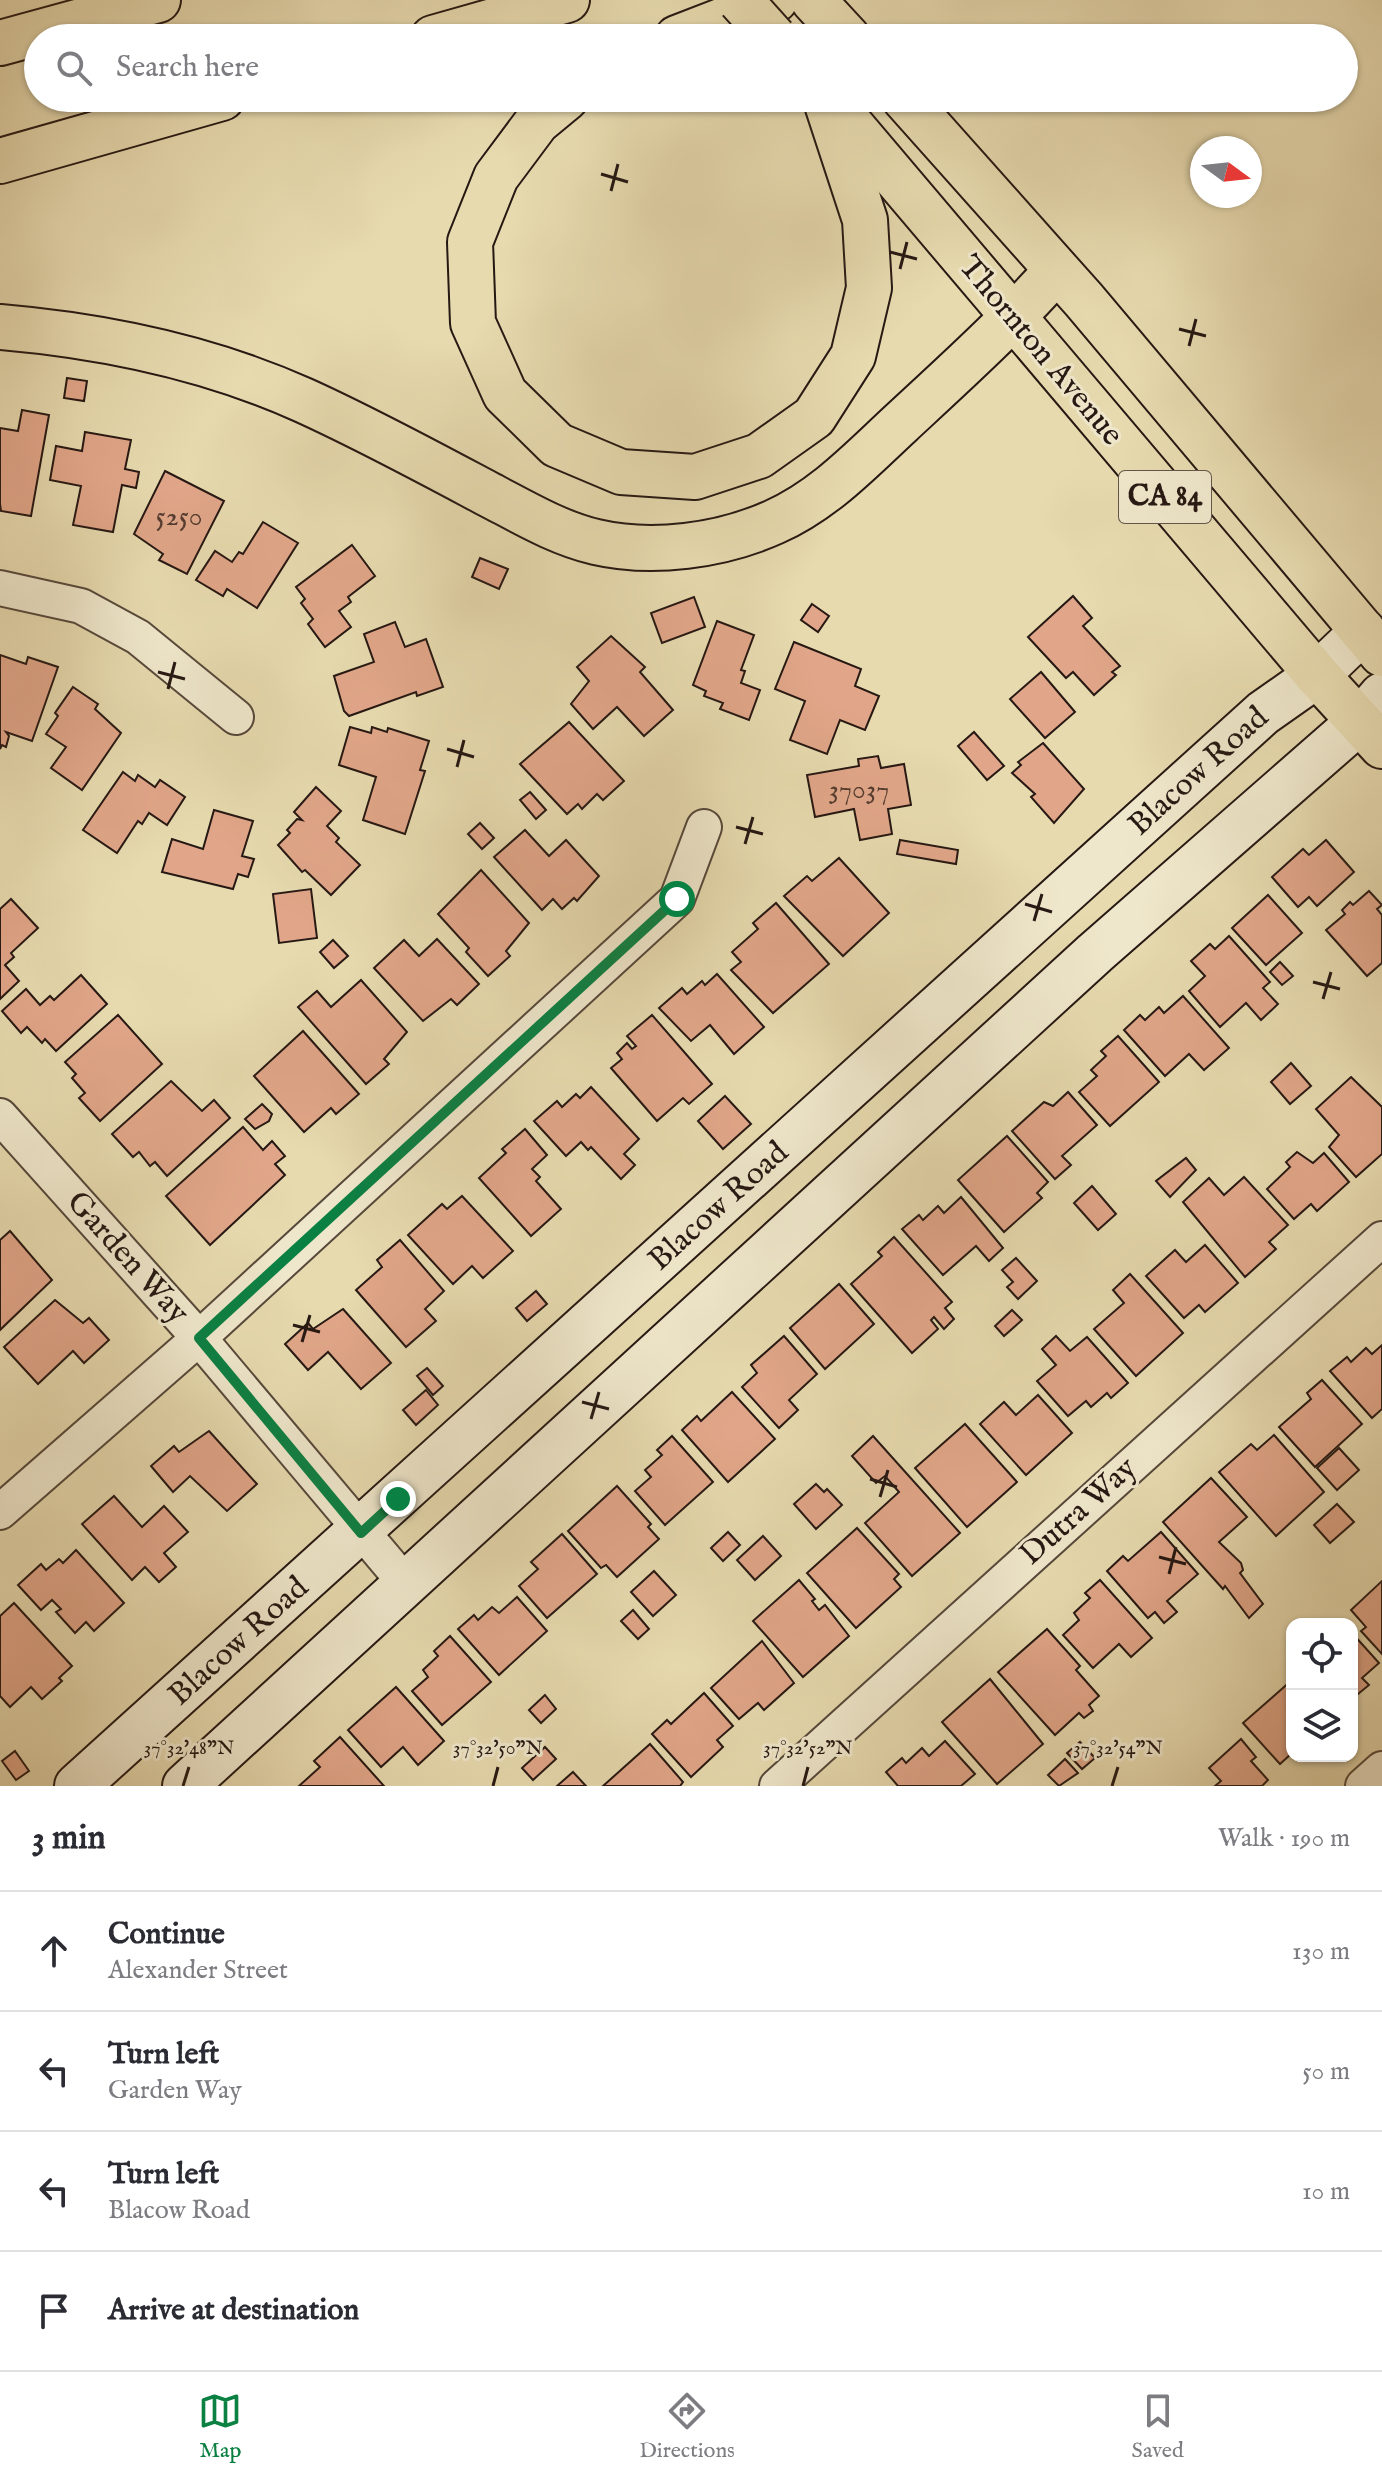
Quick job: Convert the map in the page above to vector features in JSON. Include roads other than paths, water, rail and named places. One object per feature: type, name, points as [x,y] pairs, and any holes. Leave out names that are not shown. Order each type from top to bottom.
[{"type":"main road","points":[[50,24],[117,0]]},
{"type":"main road","points":[[68,24],[158,0]]},
{"type":"main road","points":[[482,24],[567,0]]},
{"type":"main road","points":[[740,0],[761,24]]},
{"type":"main road","points":[[713,24],[775,0]]},
{"type":"main road","points":[[813,0],[835,24]]},
{"type":"main road","points":[[0,42],[24,33]]},
{"type":"main road","points":[[0,42],[24,36]]},
{"type":"main road","points":[[0,161],[173,112]]},
{"type":"main road","points":[[549,112],[537,122],[496,177],[470,242],[473,323],[505,394],[557,445],[621,472],[695,477],[759,456],[814,417],[853,356],[869,288],[865,220],[830,112]]},
{"type":"main road","name":"Thornton Avenue","points":[[838,112],[1317,675],[1375,721]]},
{"type":"main road","name":"Thornton Avenue","points":[[917,112],[1372,643]]},
{"type":"main road","points":[[0,327],[70,333],[148,348],[220,368],[303,400],[527,516],[596,542],[652,547],[713,542],[774,523],[825,492],[1013,320],[1056,271]]},
{"type":"main road","name":"Blacow Road","points":[[77,1786],[361,1533],[1263,713],[1317,675],[1372,643]]},
{"type":"main road","name":"Blacow Road","points":[[185,1786],[1095,953],[1375,721]]},
{"type":"street","points":[[0,588],[81,606],[138,637],[236,717]]},
{"type":"street","points":[[0,1512],[199,1338],[677,899],[704,827]]},
{"type":"street","name":"Garden Way","points":[[0,1116],[199,1338],[407,1585]]},
{"type":"street","name":"Dutra Way","points":[[777,1786],[1382,1239]]},
{"type":"street","points":[[1363,1786],[1382,1769]]}]
